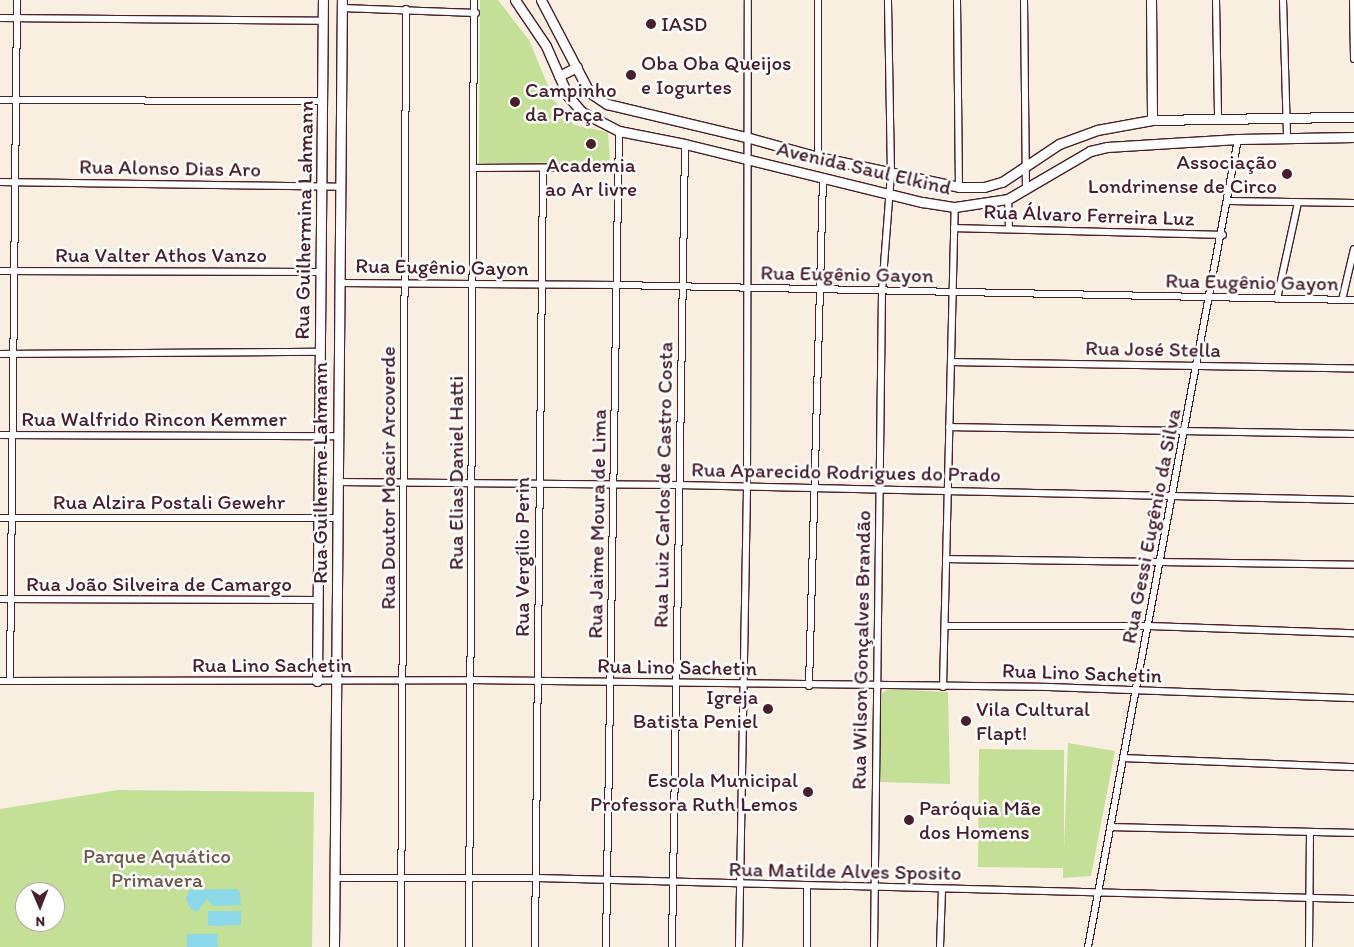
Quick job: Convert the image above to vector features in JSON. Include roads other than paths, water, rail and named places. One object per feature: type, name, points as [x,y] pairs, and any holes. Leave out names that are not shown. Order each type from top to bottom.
[{"type":"main road","name":"Rua Guilhermina Lahmann","points":[[317,681],[324,101],[323,0]]},
{"type":"main road","name":"Avenida Saul Elkind","points":[[515,0],[546,46],[568,96],[582,112],[618,131],[748,158],[823,179],[887,194],[955,207],[1008,199],[1090,151],[1107,147],[1238,139],[1354,138]]},
{"type":"main road","name":"Avenida Saul Elkind","points":[[541,0],[589,92],[607,104],[746,137],[818,157],[959,187],[984,187],[1002,182],[1067,141],[1097,130],[1152,120],[1286,120],[1354,117]]},
{"type":"main road","points":[[1151,0],[1152,120]]},
{"type":"main road","name":"Rua Guilherme Lahmann","points":[[334,947],[342,4]]},
{"type":"main road","points":[[559,76],[577,67]]},
{"type":"street","points":[[10,681],[17,0]]},
{"type":"street","name":"Rua Elias Daniel Hatti","points":[[469,947],[476,13],[474,0]]},
{"type":"street","points":[[739,947],[749,288],[748,158],[746,137],[748,0]]},
{"type":"street","points":[[818,0],[818,157]]},
{"type":"street","name":"Rua Wilson Gonçalves Brandão","points":[[874,947],[875,688],[882,290],[887,194],[891,174],[888,0]]},
{"type":"street","points":[[957,0],[959,187]]},
{"type":"street","points":[[1024,0],[1026,189]]},
{"type":"street","points":[[1216,0],[1218,120]]},
{"type":"street","points":[[1283,0],[1287,138]]},
{"type":"street","points":[[1353,0],[1354,58]]},
{"type":"street","points":[[342,4],[406,10],[476,13]]},
{"type":"street","name":"Rua Doutor Moacir Arcoverde","points":[[401,947],[400,877],[404,681],[406,10]]},
{"type":"street","points":[[0,18],[323,21]]},
{"type":"street","points":[[0,100],[324,101]]},
{"type":"street","name":"Rua Jaime Moura de Lima","points":[[606,947],[619,167],[618,131]]},
{"type":"street","name":"Rua Gessi Eugênio da Silva","points":[[1088,947],[1162,561],[1209,298],[1223,235],[1238,139]]},
{"type":"street","name":"Rua Luiz Carlos de Castro Costa","points":[[672,947],[685,144]]},
{"type":"street","points":[[474,168],[619,167]]},
{"type":"street","name":"Rua Vergílio Perin","points":[[535,947],[539,681],[540,284],[543,168]]},
{"type":"street","points":[[808,686],[823,179]]},
{"type":"street","name":"Rua Alonso Dias Aro","points":[[0,182],[339,186]]},
{"type":"street","points":[[1008,199],[1009,228]]},
{"type":"street","points":[[1229,201],[1354,203]]},
{"type":"street","points":[[1277,299],[1298,203]]},
{"type":"street","points":[[943,687],[955,207]]},
{"type":"street","name":"Rua Álvaro Ferreira Luz","points":[[954,228],[1223,235]]},
{"type":"street","points":[[1342,300],[1354,249]]},
{"type":"street","name":"Rua Valter Athos Vanzo","points":[[0,271],[321,272]]},
{"type":"street","name":"Rua Eugênio Gayon","points":[[339,282],[474,282],[1354,300]]},
{"type":"street","points":[[0,354],[320,352]]},
{"type":"street","name":"Rua José Stella","points":[[951,362],[1354,368]]},
{"type":"street","points":[[949,427],[1354,434]]},
{"type":"street","name":"Rua Walfrido Rincon Kemmer","points":[[0,435],[338,436]]},
{"type":"street","name":"Rua Aparecido Rodrigues do Prado","points":[[337,482],[678,485],[1354,500]]},
{"type":"street","name":"Rua Alzira Postali Gewehr","points":[[0,518],[338,518]]},
{"type":"street","points":[[946,560],[1162,561],[1354,566]]},
{"type":"street","name":"Rua João Silveira de Camargo","points":[[0,599],[317,600]]},
{"type":"street","points":[[945,626],[1149,626],[1354,633]]},
{"type":"street","name":"Rua Lino Sachetin","points":[[0,681],[471,680],[875,688],[943,687],[1354,698]]},
{"type":"street","points":[[1125,758],[1354,767]]},
{"type":"street","points":[[1112,827],[1354,833]]},
{"type":"street","points":[[1309,947],[1310,832]]},
{"type":"street","name":"Rua Matilde Alves Sposito","points":[[335,878],[537,878],[672,883],[1354,899]]},
{"type":"street","points":[[806,947],[807,886]]},
{"type":"street","points":[[940,947],[942,889]]},
{"type":"water","points":[[237,889],[240,893],[241,905],[213,906],[207,899],[198,911],[191,910],[186,899],[189,890]]},
{"type":"water","points":[[208,911],[241,911],[241,925],[208,926]]},
{"type":"water","points":[[187,934],[217,934],[218,947],[187,947]]},
{"type":"place","name":"IASD","points":[[651,24]]},
{"type":"place","name":"Oba Oba Queijos e Iogurtes","points":[[631,75]]},
{"type":"place","name":"Campinho da Praça","points":[[515,102]]},
{"type":"place","name":"Academia ao Ar livre","points":[[591,144]]},
{"type":"place","name":"Associação Londrinense de Circo","points":[[1287,174]]},
{"type":"place","name":"Igreja Batista Peniel","points":[[768,709]]},
{"type":"place","name":"Vila Cultural Flapt!","points":[[966,721]]},
{"type":"place","name":"Escola Municipal Professora Ruth Lemos","points":[[808,792]]},
{"type":"place","name":"Paróquia Mãe dos Homens","points":[[909,820]]},
{"type":"park label","name":"Parque Aquático Primavera","points":[[157,868]]}]
